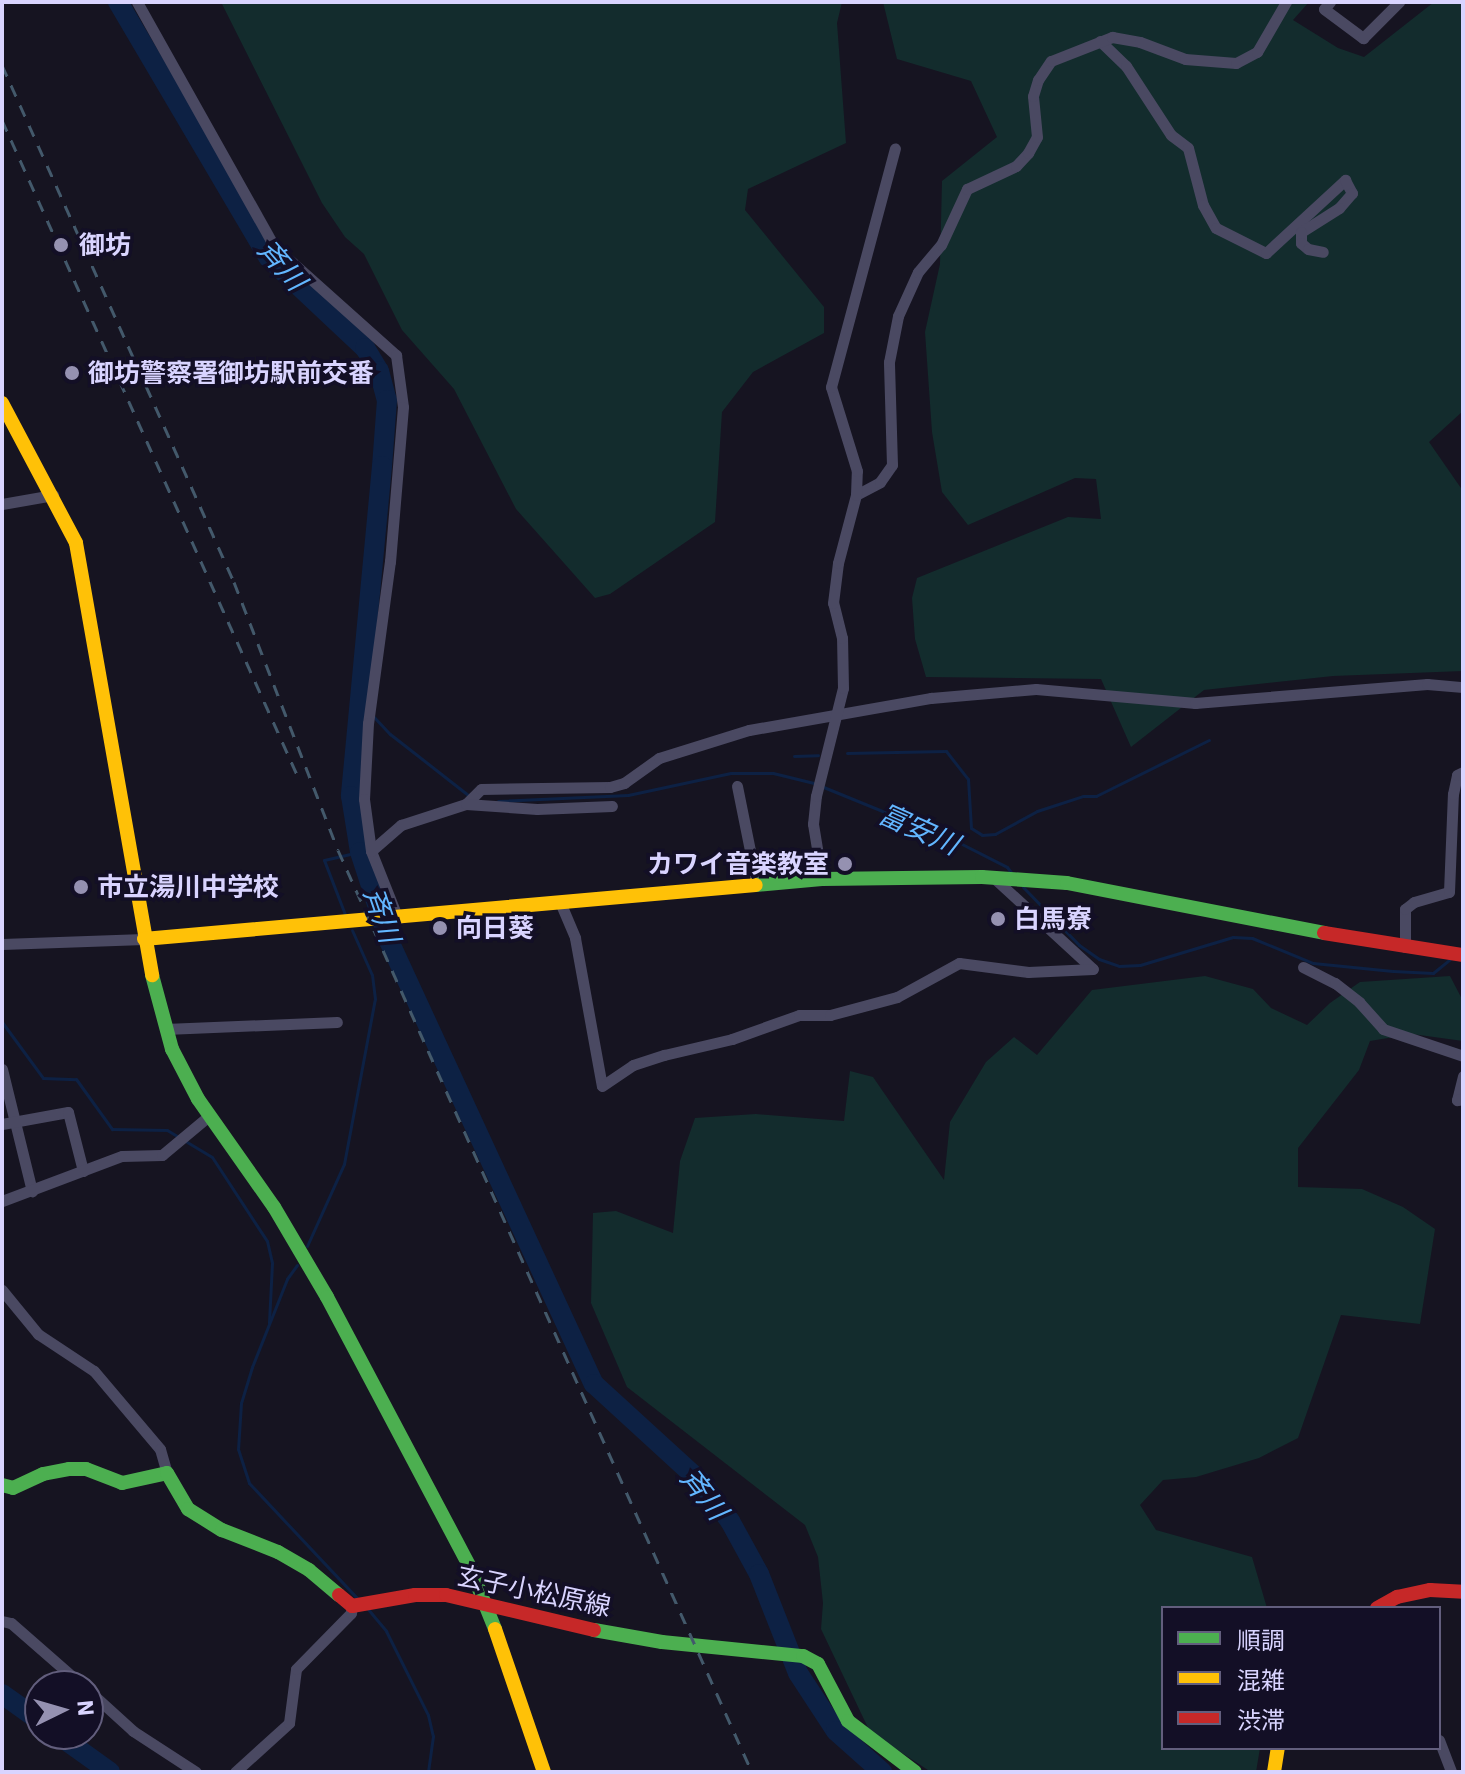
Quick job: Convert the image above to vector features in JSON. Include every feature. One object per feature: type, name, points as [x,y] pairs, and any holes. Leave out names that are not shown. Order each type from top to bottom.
[{"type":"street","points":[[137,2],[274,246],[396,355],[403,407],[368,723],[364,799],[371,851],[398,919]]},
{"type":"street","points":[[856,495],[880,482],[892,465],[889,362],[898,316],[918,272],[941,245],[967,189],[1016,166],[1028,153],[1037,137],[1033,96],[1038,80],[1051,61],[1112,37],[1140,42],[1185,59],[1236,63],[1257,52],[1286,2]]},
{"type":"street","points":[[1330,2],[1324,9],[1363,38],[1399,2]]},
{"type":"street","points":[[1100,41],[1126,66],[1171,135],[1188,148],[1203,205],[1216,228],[1266,253],[1345,180],[1352,193],[1339,208],[1301,232],[1301,243],[1308,249],[1323,252]]},
{"type":"street","points":[[822,879],[813,824],[816,796],[839,714],[843,688],[842,638],[833,603],[838,563],[856,495],[855,462],[831,387],[895,148]]},
{"type":"street","points":[[2,403],[76,543],[144,939],[172,1049],[210,1115],[274,1207],[327,1297],[486,1603],[544,1772]]},
{"type":"street","points":[[2,504],[53,495]]},
{"type":"street","points":[[466,804],[481,789],[610,787],[624,783],[659,758],[779,723],[931,698],[1036,689],[1195,703],[1427,684],[1463,687]]},
{"type":"street","points":[[1405,947],[1405,909],[1414,902],[1449,892],[1453,794],[1457,775],[1463,772]]},
{"type":"street","points":[[737,786],[757,885]]},
{"type":"street","points":[[371,851],[401,825],[466,804],[537,809],[612,806]]},
{"type":"street","points":[[2,944],[144,939],[376,921],[822,879],[990,878],[1036,880],[1426,951],[1463,955]]},
{"type":"street","points":[[560,902],[575,938],[602,1086],[633,1065],[664,1055],[732,1039],[799,1015],[830,1015],[897,997],[959,963],[1028,972],[1093,969],[990,878]]},
{"type":"street","points":[[1303,967],[1335,983],[1359,1002],[1383,1029],[1463,1056]]},
{"type":"street","points":[[165,1029],[337,1022]]},
{"type":"street","points":[[2,1069],[32,1191]]},
{"type":"street","points":[[1463,1076],[1457,1100],[1463,1099]]},
{"type":"street","points":[[2,1124],[68,1112],[83,1171]]},
{"type":"street","points":[[2,1201],[122,1156],[162,1155],[210,1115]]},
{"type":"street","points":[[2,1290],[38,1334],[94,1371],[160,1449],[167,1473],[188,1509],[222,1530],[278,1552],[309,1570],[352,1606],[351,1613],[296,1669],[289,1723],[235,1772]]},
{"type":"street","points":[[2,1485],[13,1488],[43,1474],[69,1469],[86,1469],[122,1483],[167,1473]]},
{"type":"street","points":[[1381,1606],[1408,1594],[1430,1590],[1463,1592]]},
{"type":"street","name":"玄子小松原線","points":[[352,1606],[415,1595],[446,1595],[530,1617],[617,1634],[803,1656],[818,1664],[848,1721],[915,1772]]},
{"type":"street","points":[[2,1621],[11,1623],[65,1670]]},
{"type":"street","points":[[104,1705],[133,1731],[196,1772]]},
{"type":"street","points":[[1441,1745],[1451,1772]]},
{"type":"street","points":[[1274,1772],[1278,1750]]},
{"type":"green space","points":[[221,2],[842,2],[837,23],[846,143],[748,189],[745,210],[824,307],[824,333],[753,372],[722,412],[715,522],[610,594],[595,598],[516,509],[454,389],[402,330],[364,254],[345,237],[322,203]]},
{"type":"green space","points":[[883,2],[1309,2],[1293,20],[1338,48],[1364,57],[1434,2],[1463,2],[1463,411],[1429,442],[1463,491],[1463,671],[1333,676],[1204,690],[1131,747],[1101,679],[926,677],[915,639],[912,598],[917,578],[1068,517],[1101,519],[1096,479],[1075,478],[968,525],[942,492],[932,432],[925,332],[940,264],[942,181],[997,137],[971,81],[897,59]]},
{"type":"green space","points":[[1205,976],[1253,989],[1271,1008],[1307,1025],[1330,1003],[1360,982],[1450,976],[1463,1001],[1463,1041],[1412,1034],[1370,1041],[1359,1070],[1298,1148],[1298,1187],[1362,1189],[1403,1207],[1435,1229],[1420,1324],[1341,1315],[1298,1438],[1259,1458],[1196,1477],[1163,1480],[1140,1505],[1156,1530],[1252,1557],[1266,1606],[1161,1606],[1161,1750],[1260,1750],[1256,1772],[931,1772],[870,1732],[821,1629],[823,1603],[818,1557],[805,1525],[627,1387],[591,1303],[593,1213],[616,1211],[673,1233],[680,1161],[695,1118],[756,1114],[844,1121],[850,1071],[873,1077],[944,1180],[950,1122],[986,1062],[1014,1037],[1037,1055],[1092,990]]},
{"type":"waterway","name":"斉川","points":[[118,2],[269,258],[365,348],[379,371],[387,400],[351,796],[360,852],[389,941],[594,1384],[701,1482],[730,1521],[759,1574],[798,1673],[836,1731],[882,1772]]},
{"type":"waterway","name":"富安川","points":[[373,716],[390,734],[468,795]]},
{"type":"waterway","points":[[847,753],[946,751],[968,779],[971,828],[982,835],[995,834],[1037,811],[1083,796],[1096,796],[1209,740]]},
{"type":"waterway","points":[[794,756],[818,755]]},
{"type":"waterway","name":"富安川","points":[[498,801],[628,795],[731,773],[773,773],[814,783]]},
{"type":"waterway","name":"富安川","points":[[821,786],[956,841],[1007,867],[1013,875]]},
{"type":"waterway","points":[[346,917],[324,860],[360,852]]},
{"type":"waterway","name":"富安川","points":[[1023,887],[1079,945],[1099,959],[1119,966],[1140,965],[1233,937],[1252,938],[1313,963],[1433,973],[1450,959]]},
{"type":"waterway","points":[[307,1246],[344,1164],[375,999],[372,975],[352,930]]},
{"type":"waterway","points":[[2,1022],[43,1078],[76,1079],[112,1129],[167,1130],[212,1157],[267,1241],[272,1263],[269,1323]]},
{"type":"waterway","points":[[297,1265],[287,1279],[252,1367],[241,1403],[238,1449],[249,1483],[359,1600]]},
{"type":"waterway","points":[[367,1608],[386,1631],[428,1715],[433,1736],[428,1772]]},
{"type":"waterway","points":[[2,1694],[24,1710]]},
{"type":"waterway","points":[[79,1750],[110,1772]]},
{"type":"railway","points":[[2,65],[234,582],[338,850],[752,1772]]},
{"type":"railway","points":[[2,120],[299,779]]},
{"type":"traffic: fast","points":[[756,885],[822,879],[982,877],[1067,883],[1324,933]]},
{"type":"traffic: fast","points":[[152,975],[172,1049],[198,1099],[274,1207],[327,1297],[470,1567],[495,1629]]},
{"type":"traffic: fast","points":[[2,1485],[13,1488],[43,1474],[69,1469],[86,1469],[122,1483],[167,1473],[188,1509],[222,1530],[278,1552],[309,1570],[339,1595]]},
{"type":"traffic: fast","points":[[594,1630],[662,1642],[803,1656],[818,1664],[848,1721],[915,1772]]},
{"type":"traffic: slow","points":[[2,403],[76,543],[152,975]]},
{"type":"traffic: slow","points":[[144,939],[756,885]]},
{"type":"traffic: slow","points":[[495,1629],[544,1772]]},
{"type":"traffic: slow","points":[[1274,1772],[1278,1750]]},
{"type":"traffic: jam","points":[[1324,933],[1463,955]]},
{"type":"traffic: jam","points":[[1381,1606],[1397,1597],[1430,1590],[1463,1592]]},
{"type":"traffic: jam","points":[[339,1595],[352,1606],[415,1595],[446,1595],[594,1630]]},
{"type":"place","name":"御坊","points":[[61,245]]},
{"type":"place","name":"御坊警察署御坊駅前交番","points":[[72,373]]},
{"type":"place","name":"カワイ音楽教室","points":[[845,864]]},
{"type":"place","name":"市立湯川中学校","points":[[81,887]]},
{"type":"place","name":"白馬寮","points":[[998,919]]},
{"type":"place","name":"向日葵","points":[[440,928]]}]
